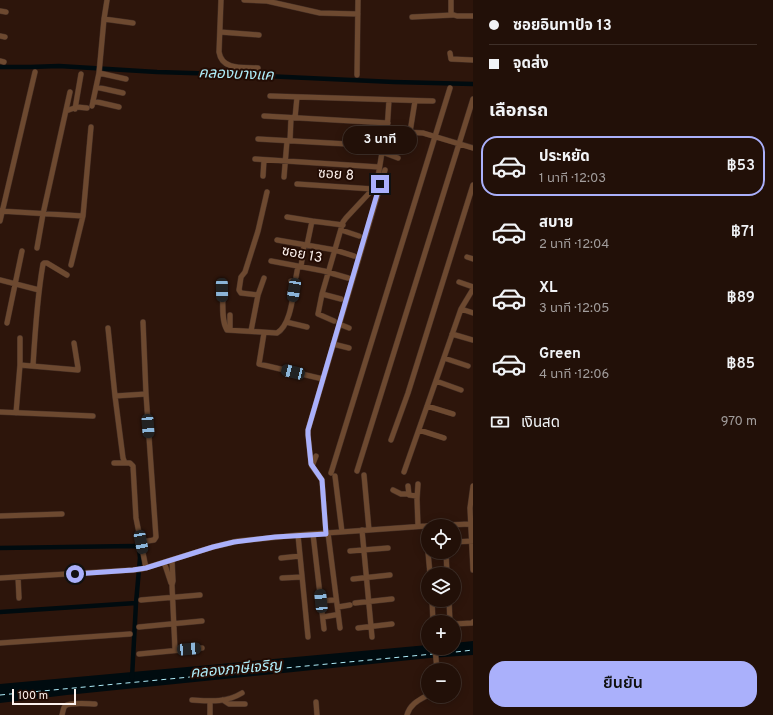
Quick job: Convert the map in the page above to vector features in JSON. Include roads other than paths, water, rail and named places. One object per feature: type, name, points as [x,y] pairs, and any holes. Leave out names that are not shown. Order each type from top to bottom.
[{"type":"street","points":[[91,105],[99,73],[107,0]]},
{"type":"street","points":[[221,0],[220,57],[223,62],[229,66],[258,68]]},
{"type":"street","points":[[244,0],[267,2],[320,13],[358,14]]},
{"type":"street","points":[[357,75],[358,0]]},
{"type":"street","points":[[451,0],[451,14],[453,15]]},
{"type":"street","points":[[0,11],[6,12]]},
{"type":"street","points":[[412,17],[453,15],[473,16]]},
{"type":"street","points":[[104,19],[133,23]]},
{"type":"street","points":[[220,32],[259,35]]},
{"type":"street","points":[[450,53],[451,59],[473,60]]},
{"type":"street","points":[[0,220],[35,72]]},
{"type":"street","points":[[99,73],[126,79]]},
{"type":"street","points":[[75,108],[81,74]]},
{"type":"street","points":[[96,87],[123,93]]},
{"type":"street","points":[[342,532],[333,475],[450,88]]},
{"type":"street","points":[[38,248],[43,214],[70,92]]},
{"type":"street","points":[[270,96],[433,101]]},
{"type":"street","points":[[284,177],[288,141],[297,97]]},
{"type":"street","points":[[357,471],[473,99]]},
{"type":"street","points":[[334,321],[318,315],[322,294],[346,218],[373,189],[378,177],[382,146],[388,124],[389,100]]},
{"type":"street","points":[[410,132],[415,100]]},
{"type":"street","points":[[66,111],[91,105],[119,107]]},
{"type":"street","points":[[264,116],[388,124]]},
{"type":"street","points":[[71,265],[83,216],[91,128]]},
{"type":"street","points":[[387,131],[423,133],[473,148]]},
{"type":"street","points":[[258,139],[382,146]]},
{"type":"street","points":[[382,152],[398,158]]},
{"type":"street","points":[[255,159],[379,167]]},
{"type":"street","points":[[263,176],[264,160]]},
{"type":"street","points":[[340,628],[327,533],[322,480],[310,461],[308,430],[385,170]]},
{"type":"street","name":"ซอย 8","points":[[297,184],[373,189]]},
{"type":"street","points":[[391,440],[410,385],[473,185]]},
{"type":"street","points":[[258,295],[241,293],[239,290],[241,277],[245,272],[258,231],[267,192]]},
{"type":"street","points":[[1,211],[83,216]]},
{"type":"street","points":[[287,217],[342,227],[360,236]]},
{"type":"street","points":[[296,277],[312,221]]},
{"type":"street","points":[[277,240],[335,250],[354,256]]},
{"type":"street","points":[[7,323],[22,251]]},
{"type":"street","points":[[467,257],[473,259]]},
{"type":"street","name":"ซอย 13","points":[[271,261],[329,272],[348,278]]},
{"type":"street","points":[[33,366],[35,328],[43,264],[44,263],[68,275]]},
{"type":"street","points":[[251,331],[258,295],[264,278]]},
{"type":"street","points":[[0,280],[39,290]]},
{"type":"street","points":[[222,290],[225,328],[227,330],[277,333],[281,331],[286,322],[294,290],[294,286],[291,281]]},
{"type":"street","points":[[404,472],[461,309],[473,288],[459,282]]},
{"type":"street","points":[[322,294],[341,299]]},
{"type":"street","points":[[461,309],[473,313]]},
{"type":"street","points":[[230,315],[230,330]]},
{"type":"street","points":[[141,542],[154,540],[156,537],[146,394],[143,322]]},
{"type":"street","points":[[286,322],[308,327]]},
{"type":"street","points":[[339,324],[349,328]]},
{"type":"street","points":[[108,328],[114,396],[125,463]]},
{"type":"street","points":[[264,333],[259,364],[323,380]]},
{"type":"street","points":[[452,334],[473,340]]},
{"type":"street","points":[[16,413],[20,365],[20,338]]},
{"type":"street","points":[[20,365],[78,370],[74,343]]},
{"type":"street","points":[[333,344],[350,348]]},
{"type":"street","points":[[444,358],[468,366]]},
{"type":"street","points":[[436,381],[461,390]]},
{"type":"street","points":[[114,396],[146,394]]},
{"type":"street","points":[[427,406],[453,414]]},
{"type":"street","points":[[0,412],[93,416]]},
{"type":"street","points":[[419,430],[444,438]]},
{"type":"street","points":[[312,466],[316,456]]},
{"type":"street","points":[[114,464],[130,463],[133,466],[136,518],[141,542],[142,569]]},
{"type":"street","points":[[364,475],[369,530]]},
{"type":"street","points":[[0,578],[142,569],[225,544],[255,539],[418,526],[418,484]]},
{"type":"street","points":[[408,486],[408,494]]},
{"type":"street","points":[[473,486],[470,524],[473,570]]},
{"type":"street","points":[[393,490],[401,494],[417,496]]},
{"type":"street","points":[[0,516],[62,514]]},
{"type":"street","points":[[461,524],[470,524]]},
{"type":"street","points":[[362,530],[372,637]]},
{"type":"street","points":[[313,534],[324,629]]},
{"type":"street","points":[[298,535],[308,637]]},
{"type":"street","points":[[461,542],[472,541]]},
{"type":"street","points":[[350,551],[388,548]]},
{"type":"street","points":[[281,558],[300,556]]},
{"type":"street","points":[[172,560],[175,650]]},
{"type":"street","points":[[164,562],[172,585]]},
{"type":"street","points":[[353,579],[390,575]]},
{"type":"street","points":[[18,577],[19,598]]},
{"type":"street","points":[[282,578],[302,577]]},
{"type":"street","points":[[141,600],[200,594]]},
{"type":"street","points":[[355,603],[392,599]]},
{"type":"street","points":[[321,601],[334,600]]},
{"type":"street","points":[[338,607],[350,606]]},
{"type":"street","points":[[323,617],[335,615]]},
{"type":"street","points":[[139,627],[202,621]]},
{"type":"street","points":[[461,624],[473,622]]},
{"type":"street","points":[[358,628],[392,624]]},
{"type":"street","points":[[0,643],[130,634]]},
{"type":"street","points":[[139,654],[202,648]]},
{"type":"street","points":[[192,700],[223,700],[235,697],[242,693]]},
{"type":"street","points":[[407,715],[412,705],[421,699]]},
{"type":"street","points":[[223,700],[229,704],[245,704]]},
{"type":"street","points":[[210,701],[210,715]]},
{"type":"street","points":[[316,702],[317,715]]},
{"type":"street","points":[[62,715],[63,709],[70,704],[95,704]]},
{"type":"water","name":"คลองภาษีเจริญ","points":[[473,641],[473,655],[430,658],[0,703],[0,684],[421,646],[421,655],[461,655],[461,642]]},
{"type":"waterway","name":"คลองบางแค","points":[[0,67],[59,66],[157,72],[473,84]]},
{"type":"waterway","points":[[0,548],[139,547],[140,558],[132,678]]},
{"type":"waterway","points":[[0,612],[136,603]]}]
